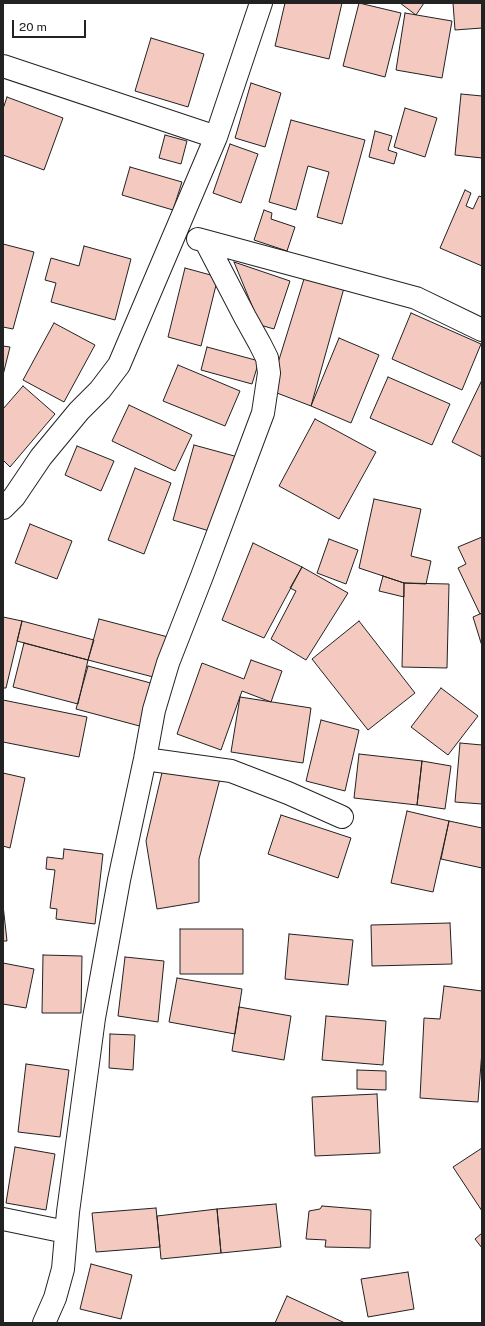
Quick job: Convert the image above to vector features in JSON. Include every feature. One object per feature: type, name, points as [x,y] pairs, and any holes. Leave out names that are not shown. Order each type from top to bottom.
[{"type":"street","points":[[3,508],[14,497],[41,457],[79,411],[100,390],[119,365],[216,137],[261,3]]},
{"type":"street","points":[[3,66],[216,137]]},
{"type":"street","points":[[176,233],[416,298],[482,330]]},
{"type":"street","points":[[44,1323],[55,1298],[63,1270],[68,1212],[94,1018],[118,880],[145,759],[154,710],[168,663],[263,413],[269,373],[267,358],[206,242]]},
{"type":"street","points":[[145,759],[231,771],[288,793],[342,817]]},
{"type":"street","points":[[3,1219],[66,1232]]},
{"type":"building","points":[[285,3],[342,3],[329,59],[275,46]]},
{"type":"building","points":[[359,3],[401,13],[385,77],[343,66]]},
{"type":"building","points":[[400,3],[424,3],[416,15]]},
{"type":"building","points":[[453,3],[482,3],[482,28],[455,30]]},
{"type":"building","points":[[405,13],[452,21],[442,78],[396,70]]},
{"type":"building","points":[[151,38],[204,54],[188,107],[135,91]]},
{"type":"building","points":[[251,83],[281,93],[265,147],[235,138]]},
{"type":"building","points":[[461,94],[482,96],[482,158],[455,155]]},
{"type":"building","points":[[7,97],[63,118],[44,170],[3,155],[3,109]]},
{"type":"building","points":[[405,108],[437,118],[425,157],[394,147]]},
{"type":"building","points":[[291,120],[365,140],[342,224],[317,217],[329,172],[308,166],[296,210],[269,202]]},
{"type":"building","points":[[375,131],[392,136],[388,150],[397,153],[394,164],[369,157]]},
{"type":"building","points":[[165,135],[187,141],[181,164],[159,158]]},
{"type":"building","points":[[230,144],[258,154],[241,203],[213,193]]},
{"type":"building","points":[[130,167],[182,182],[173,210],[122,195]]},
{"type":"building","points":[[465,190],[471,193],[466,206],[473,209],[479,196],[482,197],[482,266],[440,248]]},
{"type":"building","points":[[264,210],[272,213],[271,219],[295,227],[287,251],[254,240]]},
{"type":"building","points":[[3,244],[34,252],[13,329],[3,327]]},
{"type":"building","points":[[84,246],[131,259],[115,320],[51,302],[56,283],[45,280],[51,258],[79,266]]},
{"type":"building","points":[[234,262],[290,281],[274,329],[260,325]]},
{"type":"building","points":[[185,268],[218,277],[201,346],[168,337]]},
{"type":"building","points":[[304,279],[344,288],[311,406],[277,393],[278,363]]},
{"type":"building","points":[[411,313],[481,344],[462,390],[392,359]]},
{"type":"building","points":[[54,323],[95,345],[64,402],[23,380]]},
{"type":"building","points":[[339,338],[379,355],[351,423],[311,406]]},
{"type":"building","points":[[3,346],[10,347],[3,375]]},
{"type":"building","points":[[207,347],[259,361],[252,384],[201,370]]},
{"type":"building","points":[[178,365],[240,391],[225,426],[163,401]]},
{"type":"building","points":[[388,377],[450,404],[432,445],[370,418]]},
{"type":"building","points":[[482,380],[482,457],[452,442]]},
{"type":"building","points":[[23,386],[55,414],[10,467],[3,460],[3,409]]},
{"type":"building","points":[[129,405],[192,435],[175,471],[112,441]]},
{"type":"building","points":[[315,419],[376,452],[339,519],[279,486]]},
{"type":"building","points":[[194,445],[238,457],[216,533],[173,520]]},
{"type":"building","points":[[77,446],[114,461],[101,491],[65,475]]},
{"type":"building","points":[[135,468],[171,483],[144,554],[108,540]]},
{"type":"building","points":[[374,499],[421,509],[411,556],[431,561],[426,584],[404,583],[359,568]]},
{"type":"building","points":[[30,524],[72,541],[57,579],[15,563]]},
{"type":"building","points":[[482,537],[482,613],[480,614],[458,568],[466,564],[458,547]]},
{"type":"building","points":[[329,539],[358,550],[346,584],[317,573]]},
{"type":"building","points":[[253,543],[302,567],[264,638],[222,620]]},
{"type":"building","points":[[302,567],[348,593],[306,660],[271,639],[296,591],[290,588]]},
{"type":"building","points":[[383,576],[404,583],[404,597],[379,591]]},
{"type":"building","points":[[404,583],[449,584],[447,668],[402,667]]},
{"type":"building","points":[[482,613],[482,646],[473,617]]},
{"type":"building","points":[[3,617],[22,621],[6,688],[3,688]]},
{"type":"building","points":[[99,619],[168,637],[157,678],[88,660]]},
{"type":"building","points":[[22,621],[94,640],[88,660],[17,641]]},
{"type":"building","points":[[359,621],[415,693],[368,730],[312,659]]},
{"type":"building","points":[[24,643],[88,660],[78,704],[13,687]]},
{"type":"building","points":[[251,660],[282,671],[271,702],[242,691],[221,750],[177,734],[202,663],[244,679]]},
{"type":"building","points":[[88,666],[158,685],[147,728],[76,709]]},
{"type":"building","points":[[441,688],[478,716],[448,755],[411,727]]},
{"type":"building","points":[[240,697],[311,708],[303,763],[231,752]]},
{"type":"building","points":[[3,700],[87,717],[79,757],[3,742]]},
{"type":"building","points":[[321,720],[359,730],[345,791],[306,781]]},
{"type":"building","points":[[460,743],[482,745],[482,804],[455,802]]},
{"type":"building","points":[[359,754],[422,761],[417,805],[354,798]]},
{"type":"building","points":[[422,761],[451,766],[445,809],[417,805]]},
{"type":"building","points":[[164,764],[221,775],[199,859],[199,902],[157,909],[146,841]]},
{"type":"building","points":[[3,773],[25,778],[10,848],[3,846]]},
{"type":"building","points":[[407,811],[449,821],[433,892],[391,883]]},
{"type":"building","points":[[281,815],[351,838],[338,878],[268,854]]},
{"type":"building","points":[[449,821],[482,828],[482,868],[441,859]]},
{"type":"building","points":[[64,849],[103,854],[95,924],[56,919],[57,909],[50,908],[55,870],[46,869],[47,857],[63,859]]},
{"type":"building","points":[[3,905],[7,941],[3,941]]},
{"type":"building","points":[[450,923],[452,964],[372,966],[371,925]]},
{"type":"building","points":[[180,929],[243,929],[243,974],[180,974]]},
{"type":"building","points":[[289,934],[353,940],[348,985],[285,979]]},
{"type":"building","points":[[43,955],[82,956],[81,1013],[42,1013]]},
{"type":"building","points":[[125,957],[164,961],[158,1022],[118,1016]]},
{"type":"building","points":[[3,963],[34,969],[26,1008],[3,1004]]},
{"type":"building","points":[[177,978],[242,989],[235,1034],[169,1022]]},
{"type":"building","points":[[444,986],[482,991],[482,1051],[478,1102],[420,1098],[424,1018],[440,1019]]},
{"type":"building","points":[[239,1007],[291,1016],[284,1060],[232,1051]]},
{"type":"building","points":[[326,1016],[386,1021],[383,1065],[322,1060]]},
{"type":"building","points":[[110,1034],[135,1035],[133,1070],[109,1068]]},
{"type":"building","points":[[26,1064],[69,1070],[60,1137],[18,1132]]},
{"type":"building","points":[[357,1070],[386,1071],[386,1090],[357,1089]]},
{"type":"building","points":[[377,1094],[380,1153],[315,1156],[312,1097]]},
{"type":"building","points":[[15,1147],[55,1154],[46,1210],[6,1203]]},
{"type":"building","points":[[482,1148],[482,1211],[453,1167]]},
{"type":"building","points":[[276,1204],[281,1247],[221,1253],[217,1209]]},
{"type":"building","points":[[322,1206],[371,1210],[370,1248],[325,1247],[326,1240],[306,1239],[309,1211],[320,1209]]},
{"type":"building","points":[[156,1208],[160,1247],[96,1252],[92,1213]]},
{"type":"building","points":[[217,1209],[221,1253],[161,1259],[157,1216]]},
{"type":"building","points":[[482,1233],[482,1248],[475,1239]]},
{"type":"building","points":[[91,1264],[132,1275],[121,1319],[80,1309]]},
{"type":"building","points":[[408,1272],[414,1309],[368,1317],[361,1279]]},
{"type":"building","points":[[287,1296],[345,1323],[275,1323]]}]
